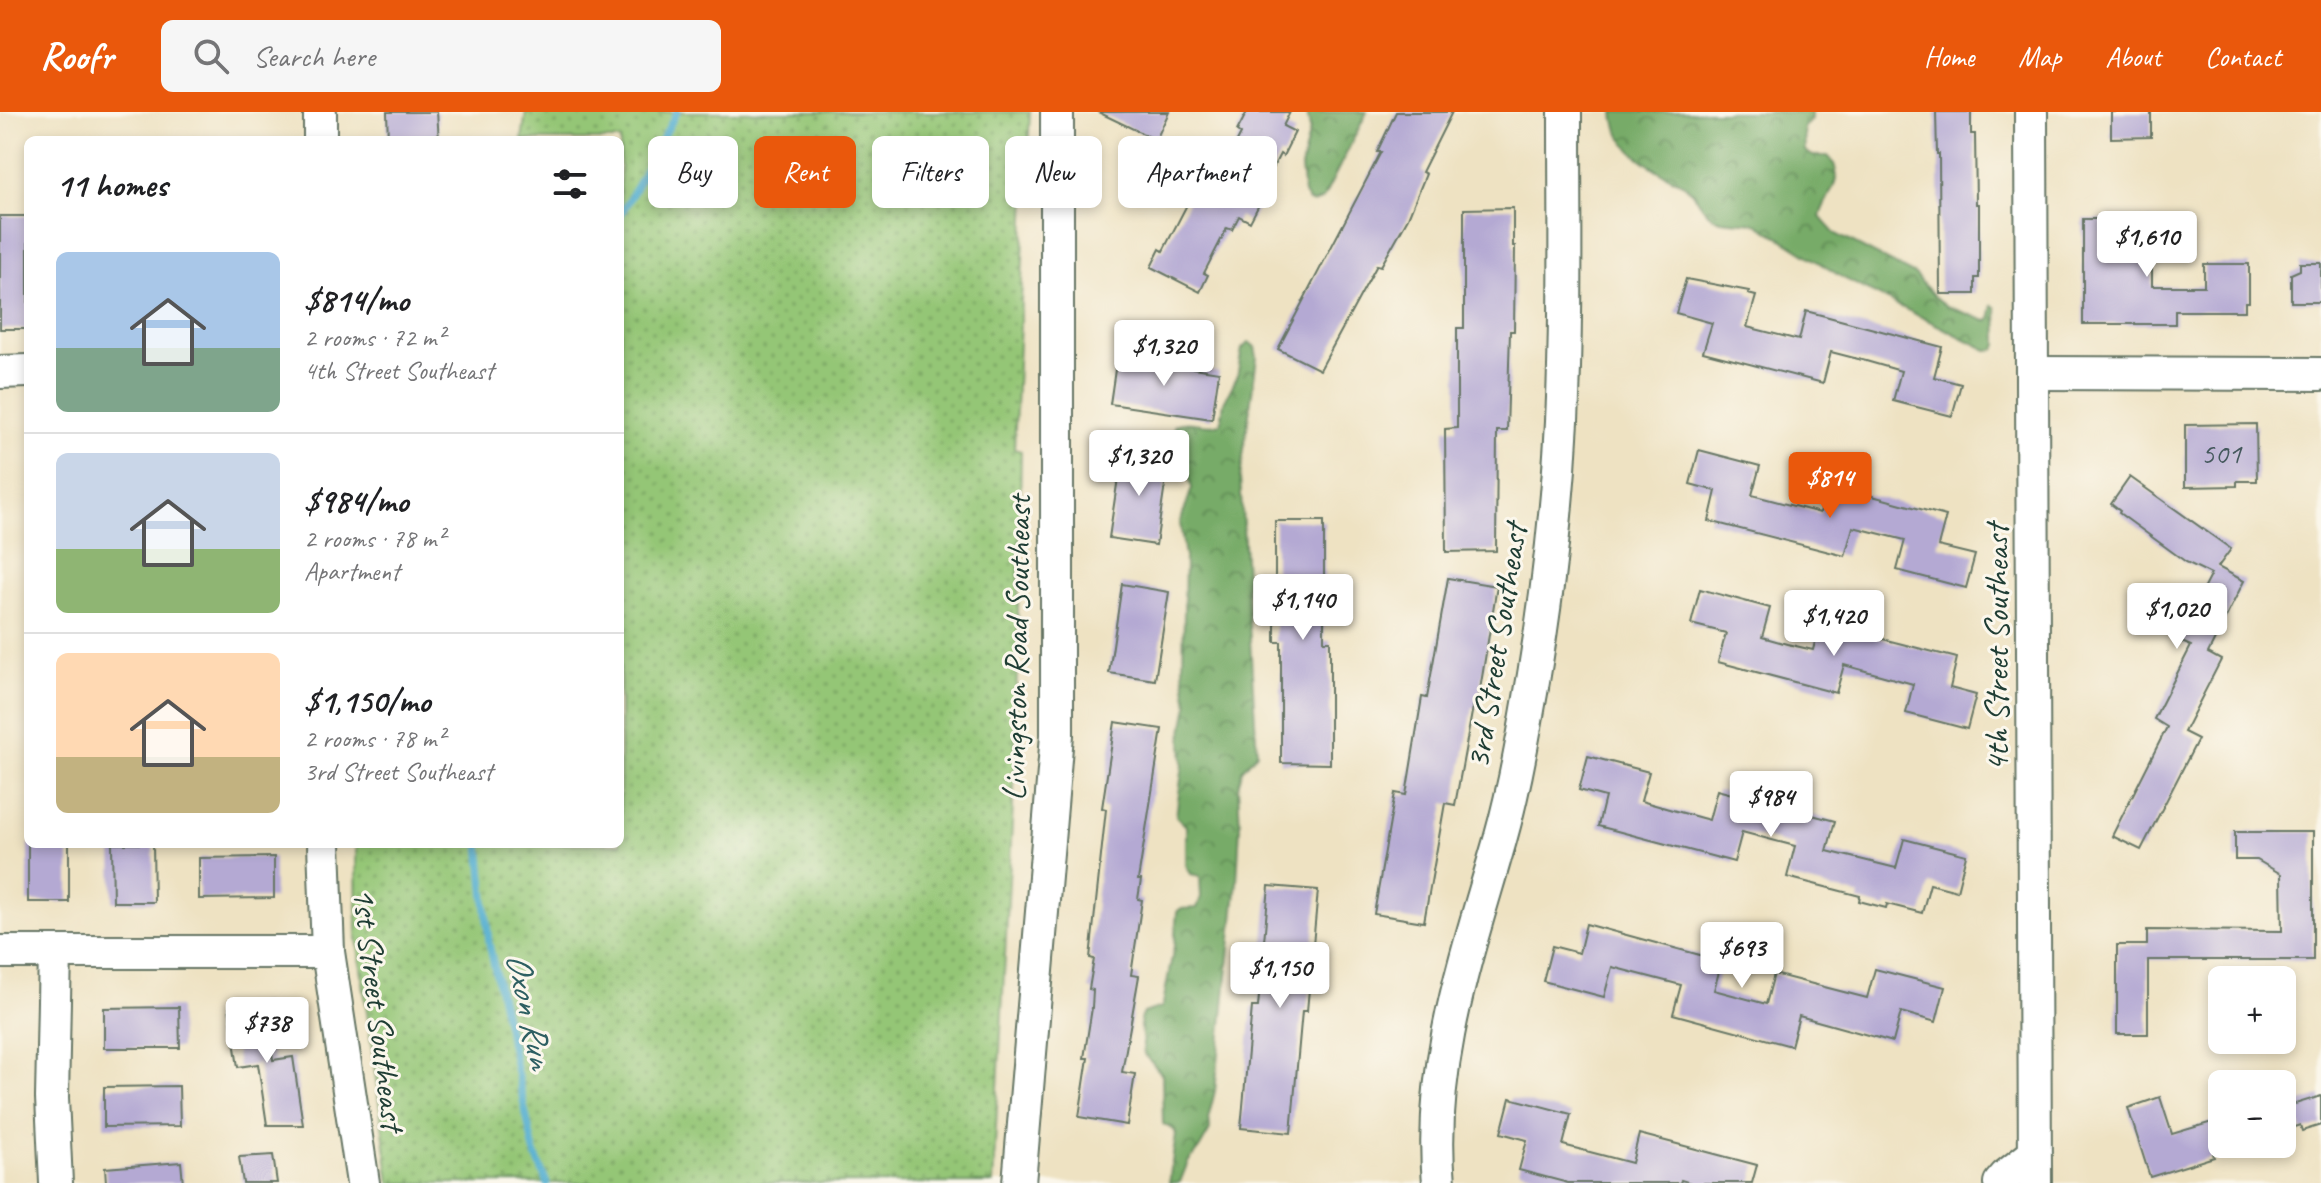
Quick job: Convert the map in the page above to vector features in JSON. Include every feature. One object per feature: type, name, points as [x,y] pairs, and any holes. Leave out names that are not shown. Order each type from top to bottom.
[{"type":"street","points":[[320,112],[320,136]]},
{"type":"street","name":"Livingston Road Southeast","points":[[1019,1183],[1057,735],[1057,112]]},
{"type":"street","name":"3rd Street Southeast","points":[[1439,1183],[1437,1117],[1449,1024],[1511,792],[1547,589],[1557,492],[1564,363],[1565,112]]},
{"type":"street","name":"4th Street Southeast","points":[[2031,112],[2035,1168]]},
{"type":"street","points":[[0,372],[24,371]]},
{"type":"street","points":[[2033,373],[2321,374]]},
{"type":"street","name":"1st Street Southeast","points":[[324,848],[328,952],[363,1183]]},
{"type":"street","points":[[0,952],[328,952]]},
{"type":"street","points":[[55,952],[52,1098],[56,1183]]},
{"type":"street","points":[[2000,1183],[2006,1176],[2035,1168]]},
{"type":"green space","points":[[526,112],[1030,112],[1029,136],[1005,136],[1005,208],[1025,208],[1014,449],[1021,451],[1015,766],[993,1183],[390,1183],[357,938],[356,848],[624,848],[624,136],[523,136]]},
{"type":"green space","points":[[1307,112],[1367,112],[1323,199],[1314,203],[1308,201],[1304,194],[1301,168],[1310,129]]},
{"type":"green space","points":[[1614,112],[1811,112],[1811,120],[1804,127],[1805,151],[1813,156],[1828,156],[1836,172],[1820,217],[1834,233],[1915,275],[1947,306],[1986,321],[1990,320],[1993,305],[1997,308],[1998,345],[1995,349],[1987,350],[1843,278],[1758,224],[1715,218],[1679,181],[1634,153],[1618,130]]},
{"type":"green space","points":[[1249,342],[1255,347],[1257,357],[1240,478],[1257,753],[1242,770],[1238,787],[1240,826],[1237,882],[1215,1091],[1209,1115],[1210,1130],[1188,1162],[1180,1182],[1169,1183],[1176,1134],[1163,1124],[1162,1074],[1144,1054],[1140,1019],[1143,1013],[1162,1007],[1177,912],[1197,908],[1201,897],[1200,876],[1191,874],[1186,865],[1186,826],[1176,816],[1183,764],[1182,737],[1188,705],[1183,671],[1185,557],[1180,523],[1192,488],[1181,443],[1173,430],[1180,423],[1221,423],[1224,402],[1237,377],[1242,349]]},
{"type":"building","points":[[387,112],[437,112],[439,136],[388,136]]},
{"type":"building","points":[[1098,112],[1169,112],[1158,136],[1148,136]]},
{"type":"building","points":[[1247,112],[1290,112],[1283,126],[1295,132],[1283,156],[1280,154],[1277,160],[1277,136],[1240,136],[1237,131]]},
{"type":"building","points":[[1396,112],[1452,112],[1422,172],[1426,174],[1408,218],[1381,266],[1377,265],[1320,370],[1278,349],[1381,152],[1377,152]]},
{"type":"building","points":[[1936,112],[1971,112],[1971,134],[1975,134],[1976,204],[1979,204],[1979,278],[1975,278],[1975,294],[1940,294]]},
{"type":"building","points":[[2111,112],[2151,112],[2151,137],[2111,138]]},
{"type":"building","points":[[1185,208],[1257,208],[1250,222],[1239,216],[1232,230],[1227,228],[1204,273],[1208,275],[1200,292],[1151,267],[1160,249],[1163,251]]},
{"type":"building","points":[[1513,208],[1514,331],[1510,331],[1507,431],[1497,431],[1496,551],[1446,552],[1445,429],[1457,428],[1457,328],[1464,328],[1464,209]]},
{"type":"building","points":[[0,216],[24,216],[24,329],[0,329]]},
{"type":"building","points":[[2083,219],[2152,219],[2152,286],[2204,286],[2204,264],[2249,264],[2249,302],[2245,302],[2245,311],[2175,311],[2175,324],[2083,324]]},
{"type":"building","points":[[2300,263],[2321,263],[2321,302],[2291,302],[2291,274],[2300,270]]},
{"type":"building","points":[[1686,279],[1749,291],[1748,294],[1756,296],[1747,327],[1799,340],[1806,311],[1942,347],[1934,377],[1961,384],[1952,416],[1893,401],[1901,371],[1831,352],[1823,383],[1703,352],[1712,323],[1676,313]]},
{"type":"building","points":[[1117,356],[1219,372],[1212,419],[1110,404]]},
{"type":"building","points":[[2256,424],[2257,481],[2237,481],[2237,486],[2185,487],[2185,425]]},
{"type":"building","points":[[1699,450],[1760,466],[1752,495],[1820,513],[1828,484],[1946,516],[1938,546],[1975,555],[1966,588],[1897,570],[1905,540],[1853,527],[1845,556],[1709,521],[1716,491],[1690,484]]},
{"type":"building","points":[[1122,451],[1169,458],[1156,545],[1109,538]]},
{"type":"building","points":[[2130,477],[2231,549],[2218,567],[2244,581],[2208,653],[2221,660],[2184,732],[2198,739],[2141,850],[2112,836],[2167,727],[2154,719],[2191,646],[2177,640],[2211,574],[2186,562],[2111,504]]},
{"type":"building","points":[[1275,521],[1324,521],[1324,641],[1330,641],[1330,764],[1281,763],[1281,642],[1275,642]]},
{"type":"building","points":[[1448,578],[1497,586],[1477,708],[1473,707],[1455,805],[1445,803],[1424,922],[1374,914],[1395,793],[1406,795],[1422,697],[1427,698]]},
{"type":"building","points":[[1122,584],[1169,592],[1155,680],[1109,673]]},
{"type":"building","points":[[1700,589],[1770,608],[1762,637],[1787,644],[1813,650],[1820,623],[1957,658],[1950,688],[1976,695],[1967,729],[1906,713],[1913,684],[1844,665],[1836,693],[1718,662],[1726,633],[1691,624]]},
{"type":"building","points":[[1115,722],[1162,729],[1138,880],[1141,880],[1138,899],[1142,900],[1131,975],[1139,976],[1122,1072],[1135,1074],[1127,1125],[1079,1117],[1092,1008],[1093,990],[1089,989],[1094,959],[1090,958],[1106,809],[1102,808]]},
{"type":"building","points":[[1588,756],[1649,772],[1641,801],[1709,820],[1717,790],[1835,821],[1827,851],[1896,868],[1904,839],[1966,855],[1957,891],[1930,884],[1922,913],[1887,904],[1886,908],[1859,901],[1860,896],[1787,877],[1795,846],[1742,832],[1734,862],[1598,826],[1605,797],[1579,790]]},
{"type":"building","points":[[2235,832],[2313,832],[2313,960],[2148,960],[2148,1034],[2117,1034],[2117,945],[2147,945],[2147,930],[2282,931],[2281,874],[2257,860],[2235,860]]},
{"type":"building","points":[[28,848],[69,848],[69,902],[28,902]]},
{"type":"building","points":[[112,848],[153,848],[154,902],[113,902]]},
{"type":"building","points":[[274,857],[274,898],[199,899],[199,858]]},
{"type":"building","points":[[1269,886],[1318,890],[1307,1011],[1302,1011],[1291,1133],[1241,1128],[1252,1007],[1258,1007]]},
{"type":"building","points":[[1586,924],[1722,961],[1714,990],[1766,1004],[1774,974],[1867,998],[1875,969],[1945,987],[1936,1022],[1901,1012],[1893,1042],[1799,1016],[1791,1046],[1673,1014],[1681,985],[1612,967],[1604,997],[1543,981],[1552,946],[1579,953]]},
{"type":"building","points":[[265,1003],[273,1060],[293,1057],[303,1125],[267,1125],[258,1064],[238,1067],[229,1008]]},
{"type":"building","points":[[179,1007],[180,1048],[104,1048],[104,1008]]},
{"type":"building","points":[[179,1086],[180,1126],[104,1127],[104,1087]]},
{"type":"building","points":[[2321,1096],[2321,1125],[2302,1131],[2300,1125],[2296,1126],[2296,1104]]},
{"type":"building","points":[[2160,1097],[2172,1134],[2208,1123],[2208,1158],[2211,1158],[2150,1177],[2128,1108]]},
{"type":"building","points":[[1510,1098],[1571,1114],[1563,1145],[1632,1163],[1639,1134],[1757,1165],[1752,1183],[1691,1183],[1681,1180],[1680,1183],[1568,1183],[1519,1170],[1527,1140],[1501,1133]]},
{"type":"building","points":[[273,1155],[277,1183],[243,1183],[239,1157]]},
{"type":"building","points":[[181,1162],[183,1183],[106,1183],[105,1168]]},
{"type":"waterway","name":"Oxon Run","points":[[624,209],[677,112]]},
{"type":"waterway","name":"Oxon Run","points":[[480,848],[489,943],[534,1151],[547,1183]]}]
